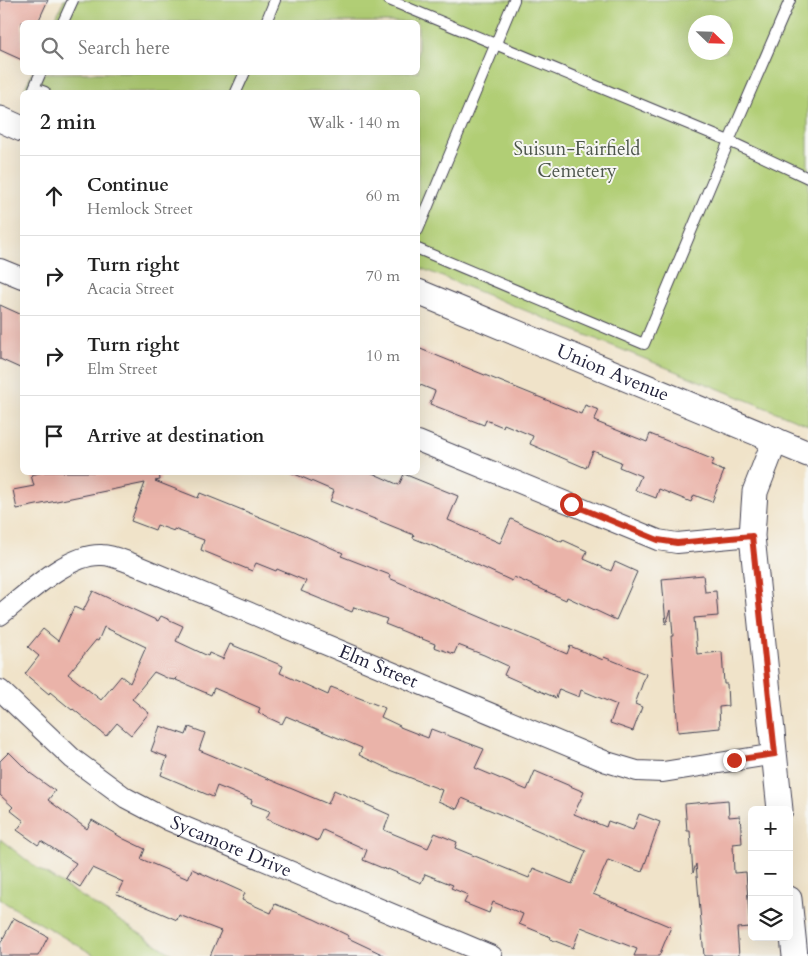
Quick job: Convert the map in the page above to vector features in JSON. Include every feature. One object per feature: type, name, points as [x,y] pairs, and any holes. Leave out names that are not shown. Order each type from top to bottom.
[{"type":"street","points":[[0,269],[20,277]]},
{"type":"street","name":"Union Avenue","points":[[420,293],[808,454]]},
{"type":"street","points":[[775,440],[755,492],[752,536],[780,806]]},
{"type":"street","points":[[420,442],[658,540],[677,543],[752,536]]},
{"type":"street","name":"Elm Street","points":[[0,615],[60,568],[81,557],[102,554],[128,562],[607,762],[637,770],[663,772],[775,754]]},
{"type":"street","name":"Sycamore Drive","points":[[0,690],[72,760],[126,798],[168,820],[492,956]]},
{"type":"street","points":[[793,937],[795,956]]},
{"type":"lane","points":[[64,20],[73,0]]},
{"type":"lane","points":[[267,20],[275,0]]},
{"type":"lane","points":[[389,0],[729,141],[808,178]]},
{"type":"lane","points":[[420,225],[514,0]]},
{"type":"lane","points":[[420,250],[644,344],[790,0]]},
{"type":"lane","points":[[33,90],[40,75]]},
{"type":"lane","points":[[237,90],[243,75]]},
{"type":"green space","name":"Suisun-Fairfield Cemetery","points":[[64,0],[808,0],[808,425],[420,268],[420,90],[24,90],[31,75],[420,75],[420,20],[55,20]]},
{"type":"green space","points":[[0,839],[34,866],[175,956],[96,956],[7,904],[0,899]]},
{"type":"building","points":[[0,0],[48,0],[39,20],[20,20],[20,59],[0,50]]},
{"type":"building","points":[[0,305],[20,314],[20,368],[0,359]]},
{"type":"building","points":[[420,349],[581,414],[585,405],[599,410],[594,421],[647,442],[650,434],[714,460],[711,466],[724,471],[712,502],[694,495],[691,502],[659,489],[656,498],[635,490],[641,476],[619,467],[621,462],[593,451],[586,468],[530,444],[533,436],[504,424],[503,427],[486,420],[484,425],[430,404],[435,391],[420,385]]},
{"type":"building","points":[[31,475],[159,475],[160,480],[155,481],[198,498],[200,493],[292,530],[343,553],[341,556],[390,575],[389,578],[567,654],[570,646],[603,660],[604,657],[646,674],[635,704],[642,707],[633,731],[610,723],[617,705],[581,690],[579,697],[559,689],[556,698],[504,675],[508,666],[484,655],[458,645],[454,654],[434,647],[435,644],[385,624],[387,619],[354,607],[352,612],[301,591],[306,581],[256,563],[252,571],[201,550],[204,540],[174,529],[174,531],[157,525],[155,530],[131,521],[145,483],[17,509],[13,490],[34,486]]},
{"type":"building","points":[[297,475],[377,475],[399,485],[404,475],[406,475],[458,496],[448,520],[500,543],[511,519],[587,551],[584,559],[611,571],[615,562],[637,572],[616,620],[567,597],[566,600],[514,577],[512,581],[413,538],[414,535],[330,501],[334,491]]},
{"type":"building","points":[[703,575],[705,592],[716,591],[718,616],[694,618],[697,654],[722,652],[724,684],[727,684],[728,706],[719,707],[720,728],[678,732],[671,610],[666,624],[662,579]]},
{"type":"building","points":[[93,591],[158,621],[161,616],[183,626],[176,641],[208,656],[209,653],[223,659],[230,644],[283,666],[280,673],[328,695],[331,687],[385,708],[381,717],[400,727],[428,738],[431,729],[484,749],[475,768],[527,790],[535,771],[584,792],[574,814],[606,827],[608,821],[633,830],[639,814],[660,822],[642,872],[608,860],[593,894],[671,927],[659,956],[634,956],[637,949],[581,927],[573,948],[519,924],[523,914],[493,902],[489,913],[464,903],[468,895],[451,888],[453,885],[425,874],[421,883],[363,860],[367,850],[323,830],[318,841],[266,819],[270,811],[251,804],[252,800],[217,786],[213,797],[161,775],[167,757],[151,751],[160,726],[186,735],[189,727],[205,733],[199,750],[328,804],[334,790],[390,815],[384,830],[428,848],[435,833],[457,842],[455,848],[529,878],[533,868],[572,884],[586,851],[462,798],[457,809],[438,801],[442,790],[393,771],[359,755],[362,748],[286,716],[282,724],[258,713],[260,708],[214,688],[211,695],[176,680],[177,677],[175,680],[169,679],[154,672],[132,699],[149,713],[131,735],[117,723],[106,736],[25,674],[39,656],[28,647],[43,629],[58,641],[74,607],[83,611]],"holes":[[[104,627],[146,647],[130,683],[121,676],[101,700],[68,674],[96,640],[98,641]]]},
{"type":"building","points":[[9,752],[30,773],[55,791],[48,800],[87,829],[92,820],[145,849],[141,859],[188,879],[192,869],[245,893],[242,900],[271,913],[275,904],[314,919],[386,956],[210,956],[221,931],[179,915],[177,920],[117,894],[123,882],[92,868],[80,887],[66,878],[76,863],[41,841],[38,845],[17,830],[24,821],[10,810],[13,807],[0,795],[0,761]]},
{"type":"building","points":[[728,800],[729,817],[740,816],[742,843],[733,844],[734,873],[746,872],[748,927],[737,928],[739,956],[704,956],[696,864],[693,873],[690,831],[687,831],[685,804]]},
{"type":"building","points":[[14,918],[48,937],[38,956],[0,956],[0,944]]},
{"type":"route","points":[[571,504],[658,540],[677,543],[752,536],[775,754],[734,760]]}]
